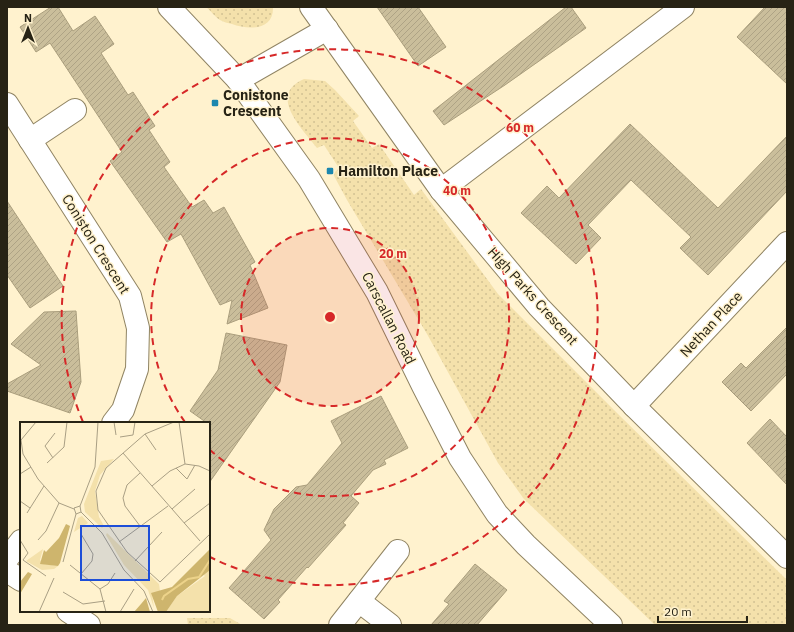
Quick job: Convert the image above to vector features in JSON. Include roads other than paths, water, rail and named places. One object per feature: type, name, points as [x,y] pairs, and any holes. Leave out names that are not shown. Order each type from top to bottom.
[{"type":"street","name":"Carscallan Road","points":[[169,7],[238,80],[309,179],[377,292],[460,458],[497,514],[526,545],[611,625]]},
{"type":"street","name":"High Parks Crescent","points":[[311,7],[441,190],[539,307],[634,406],[787,557]]},
{"type":"street","points":[[441,190],[683,7]]},
{"type":"street","points":[[238,80],[327,29]]},
{"type":"street","name":"Coniston Crescent","points":[[7,104],[130,296],[138,328],[137,369],[123,410],[114,422]]},
{"type":"street","points":[[30,140],[75,110]]},
{"type":"street","name":"Nethan Place","points":[[634,406],[787,243]]},
{"type":"street","points":[[7,559],[20,542]]},
{"type":"street","points":[[340,625],[398,551]]},
{"type":"street","points":[[7,571],[20,579]]},
{"type":"street","points":[[359,600],[390,625]]},
{"type":"street","points":[[70,612],[89,625]]},
{"type":"place","name":"Conistone Crescent","points":[[215,103]]},
{"type":"place","name":"Hamilton Place","points":[[330,171]]}]
